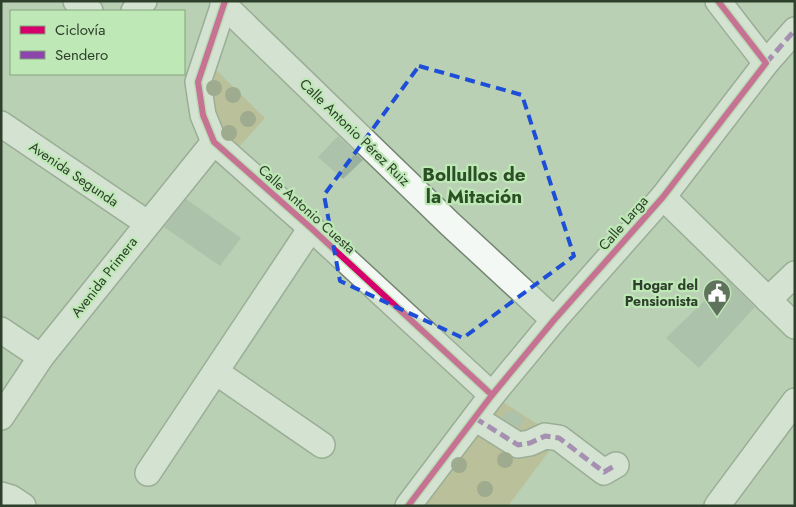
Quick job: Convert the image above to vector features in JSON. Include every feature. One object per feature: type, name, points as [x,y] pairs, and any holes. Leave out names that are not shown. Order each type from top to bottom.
[{"type":"street","points":[[76,1],[89,10]]},
{"type":"street","points":[[135,10],[144,1]]},
{"type":"street","points":[[718,1],[766,63]]},
{"type":"street","name":"Calle Antonio Cuesta","points":[[219,5],[198,82],[203,115],[214,142],[311,228],[492,395]]},
{"type":"street","name":"Calle Antonio Pérez Ruiz","points":[[219,5],[554,320]]},
{"type":"street","name":"Calle Larga","points":[[408,506],[492,395],[554,320],[663,197],[766,63],[795,30]]},
{"type":"street","name":"Avenida Segunda","points":[[1,124],[147,223]]},
{"type":"street","name":"Avenida Primera","points":[[1,417],[41,357],[214,142]]},
{"type":"street","points":[[663,197],[795,326]]},
{"type":"street","points":[[148,473],[311,228]]},
{"type":"street","points":[[768,300],[795,274]]},
{"type":"street","points":[[1,330],[41,357]]},
{"type":"street","points":[[216,372],[322,445]]},
{"type":"street","points":[[717,506],[795,401]]},
{"type":"street","points":[[475,418],[518,445],[530,443],[545,436],[560,438],[604,472],[616,465]]},
{"type":"street","points":[[1,495],[11,498],[23,506]]},
{"type":"highlighted area","points":[[419,66],[522,95],[574,256],[463,338],[340,281],[324,195]]},
{"type":"shaded area","points":[[205,59],[265,118],[230,157],[214,142]]},
{"type":"shaded area","points":[[492,395],[559,438],[508,506],[408,506]]},
{"type":"building","points":[[338,136],[363,160],[343,179],[318,157]]},
{"type":"building","points":[[186,199],[241,238],[220,266],[164,227]]},
{"type":"building","name":"Hogar del Pensionista","points":[[727,279],[755,307],[699,368],[666,338]]},
{"type":"building","points":[[514,411],[525,419],[518,428],[502,418],[506,412]]},
{"type":"marked path","points":[[766,63],[795,30]]},
{"type":"marked path","points":[[475,418],[518,445],[530,443],[545,436],[559,438],[604,472],[616,465]]},
{"type":"cycle path","points":[[225,1],[198,82],[203,115],[214,142],[311,228],[492,395]]},
{"type":"cycle path","points":[[408,506],[492,395],[554,320],[663,197],[766,63],[718,1]]},
{"type":"place","name":"Hogar del Pensionista","points":[[717,317]]},
{"type":"district","name":"Bollullos de la Mitación","points":[[474,185]]}]
